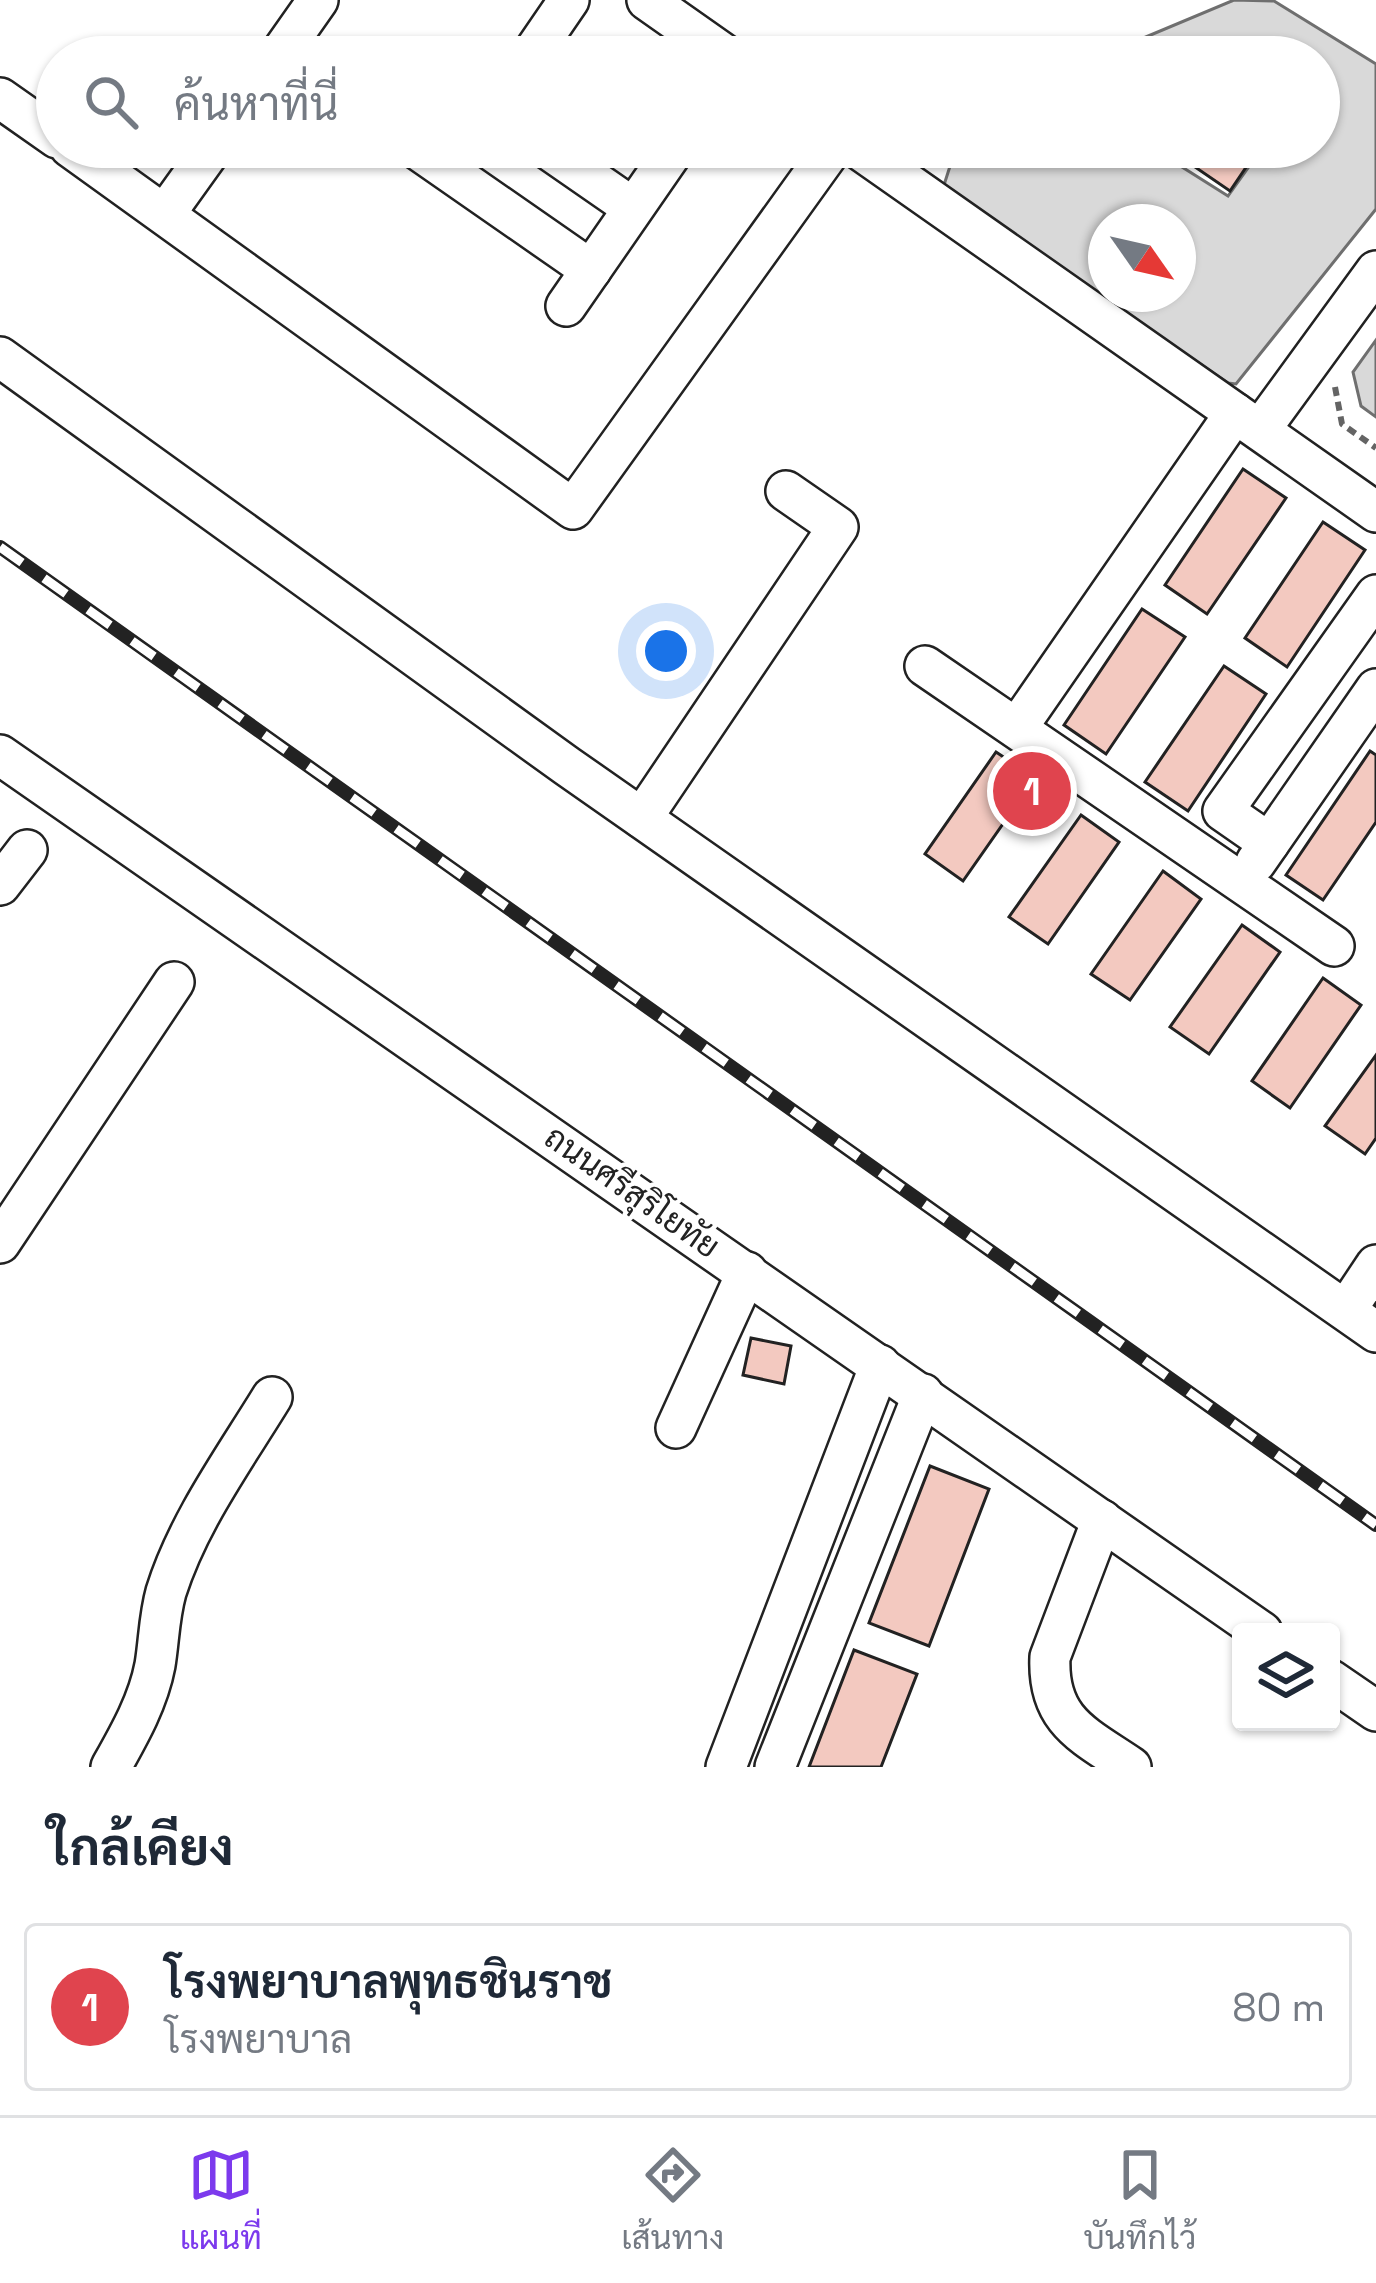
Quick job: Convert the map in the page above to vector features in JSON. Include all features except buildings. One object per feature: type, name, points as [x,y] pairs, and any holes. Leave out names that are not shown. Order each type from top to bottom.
[{"type":"street","points":[[293,36],[318,0]]},
{"type":"street","points":[[544,36],[569,0]]},
{"type":"street","points":[[647,0],[698,36]]},
{"type":"street","points":[[0,98],[36,123]]},
{"type":"street","points":[[100,168],[573,508],[818,168]]},
{"type":"street","points":[[165,214],[198,168]]},
{"type":"street","points":[[472,168],[591,270]]},
{"type":"street","points":[[575,168],[633,208]]},
{"type":"street","points":[[566,306],[661,168]]},
{"type":"street","points":[[886,168],[1376,512]]},
{"type":"street","points":[[1017,728],[1247,422],[1376,271]]},
{"type":"street","points":[[0,357],[642,818],[1361,1321],[1376,1265]]},
{"type":"street","points":[[1247,422],[1266,454],[1376,531]]},
{"type":"street","points":[[642,818],[838,527],[786,490]]},
{"type":"street","points":[[1269,843],[1222,811],[1376,595]]},
{"type":"street","points":[[925,666],[1334,946]]},
{"type":"street","points":[[1241,883],[1376,689]]},
{"type":"street","name":"ถนนศรีสุริโยทัย","points":[[0,755],[1249,1623]]},
{"type":"street","points":[[0,885],[27,850]]},
{"type":"street","points":[[3,1232],[174,982]]},
{"type":"street","points":[[676,1428],[747,1272]]},
{"type":"street","points":[[726,1767],[880,1365]]},
{"type":"street","points":[[775,1767],[923,1394]]},
{"type":"street","points":[[111,1767],[152,1679],[155,1641],[178,1562],[193,1528],[272,1396]]},
{"type":"street","points":[[841,1462],[887,1485]]},
{"type":"street","points":[[1102,1520],[1049,1657],[1049,1679],[1058,1710],[1081,1734],[1130,1767]]},
{"type":"street","points":[[778,1626],[824,1642]]},
{"type":"street","points":[[1340,1686],[1376,1712]]},
{"type":"path","points":[[1333,372],[1342,424],[1376,448]]},
{"type":"shaded area","points":[[1234,0],[1274,1],[1331,36],[1148,36]]},
{"type":"shaded area","points":[[1340,42],[1376,64],[1376,209],[1236,384],[1124,312],[1196,312],[1196,204],[1088,204],[1088,288],[950,194],[944,185],[949,168],[1184,168],[1228,196],[1248,168],[1340,168]]},
{"type":"shaded area","points":[[1376,340],[1376,417],[1361,406],[1353,372]]},
{"type":"railway","points":[[0,547],[1376,1525]]},
{"type":"place","name":"โรงพยาบาลพุทธชินราช","points":[[1032,791]]}]
